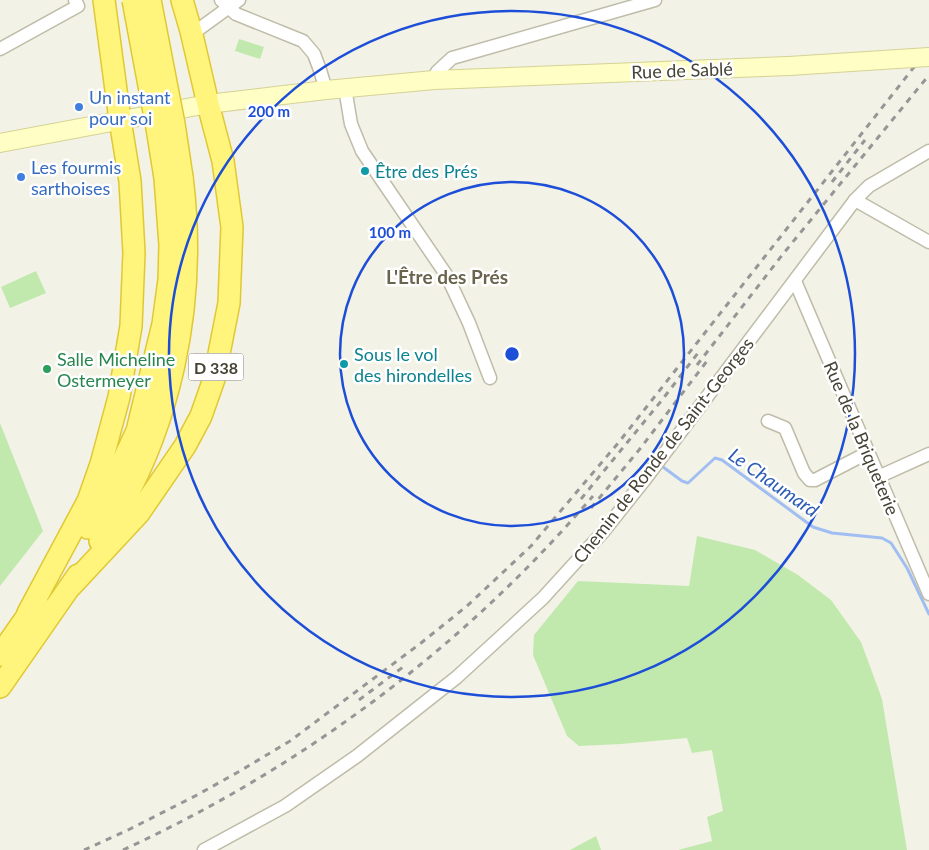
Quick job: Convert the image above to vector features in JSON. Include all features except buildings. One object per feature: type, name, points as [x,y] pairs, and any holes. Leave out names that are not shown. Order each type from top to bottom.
[{"type":"highway","points":[[104,0],[120,120]]},
{"type":"highway","name":"D 338","points":[[0,687],[113,521],[134,481],[154,436],[175,363],[183,323],[187,240],[173,178],[158,128],[133,0]]},
{"type":"highway","name":"D 338","points":[[0,656],[28,613],[61,570],[99,512],[136,432],[163,324],[169,280],[174,124],[150,0]]},
{"type":"highway","points":[[182,0],[192,31],[208,104]]},
{"type":"highway","name":"D 338","points":[[70,586],[139,513],[164,478],[185,446],[201,416],[214,379],[229,302],[232,226],[223,161],[208,104]]},
{"type":"highway","name":"D 338","points":[[28,613],[88,501],[101,464],[119,397],[131,326],[134,253],[130,180],[120,120]]},
{"type":"main road","name":"Rue de Sablé","points":[[0,143],[208,104],[345,88],[434,80],[790,66],[929,57]]},
{"type":"street","points":[[0,49],[78,6],[75,0]]},
{"type":"street","points":[[434,80],[437,72],[452,58],[655,0]]},
{"type":"street","points":[[192,31],[199,29],[229,3],[236,14],[303,41],[314,54],[326,90]]},
{"type":"street","points":[[345,88],[351,124],[362,151],[447,276],[469,323],[490,378]]},
{"type":"street","name":"Chemin de Ronde de Saint-Georges","points":[[204,850],[284,806],[357,756],[458,677],[543,598],[603,532],[646,478],[855,200],[869,186],[929,151]]},
{"type":"street","points":[[855,200],[929,242]]},
{"type":"street","name":"Rue de la Briqueterie","points":[[795,281],[867,453],[929,594]]},
{"type":"street","points":[[768,421],[785,428],[804,473],[810,480],[815,480],[867,453]]},
{"type":"street","points":[[878,477],[929,454]]},
{"type":"green space","points":[[239,39],[264,47],[260,59],[235,51]]},
{"type":"green space","points":[[36,271],[46,293],[10,308],[1,287]]},
{"type":"green space","points":[[0,423],[43,531],[0,586]]},
{"type":"green space","points":[[697,536],[755,550],[798,575],[831,600],[861,642],[882,699],[907,850],[678,850],[712,841],[707,817],[723,811],[712,750],[692,753],[687,738],[579,746],[567,736],[533,655],[534,635],[578,581],[689,586]]},
{"type":"green space","points":[[596,836],[601,850],[570,850]]},
{"type":"waterway","name":"Le Chaumard","points":[[663,467],[682,481],[688,483],[715,458],[722,460],[813,527],[832,533],[882,538],[891,543],[907,568],[929,614]]},
{"type":"railway","points":[[84,850],[197,795],[290,741],[421,643],[467,606],[531,546],[619,442],[929,48]]},
{"type":"railway","points":[[697,365],[783,254],[929,75]]},
{"type":"railway","points":[[832,182],[865,140]]},
{"type":"railway","points":[[581,499],[698,353]]},
{"type":"railway","points":[[591,508],[639,450],[707,361]]},
{"type":"railway","points":[[123,850],[190,817],[254,781],[317,741],[377,699],[435,652],[490,603],[543,551],[593,496]]},
{"type":"railway","points":[[359,700],[403,667]]},
{"type":"place","name":"Un instant pour soi","points":[[79,107]]},
{"type":"place","name":"Être des Prés","points":[[365,171]]},
{"type":"place","name":"Les fourmis sarthoises","points":[[21,177]]},
{"type":"place","name":"Sous le vol des hirondelles","points":[[344,364]]},
{"type":"place","name":"Salle Micheline Ostermeyer","points":[[47,369]]},
{"type":"district","name":"L'Être des Prés","points":[[447,276]]}]
